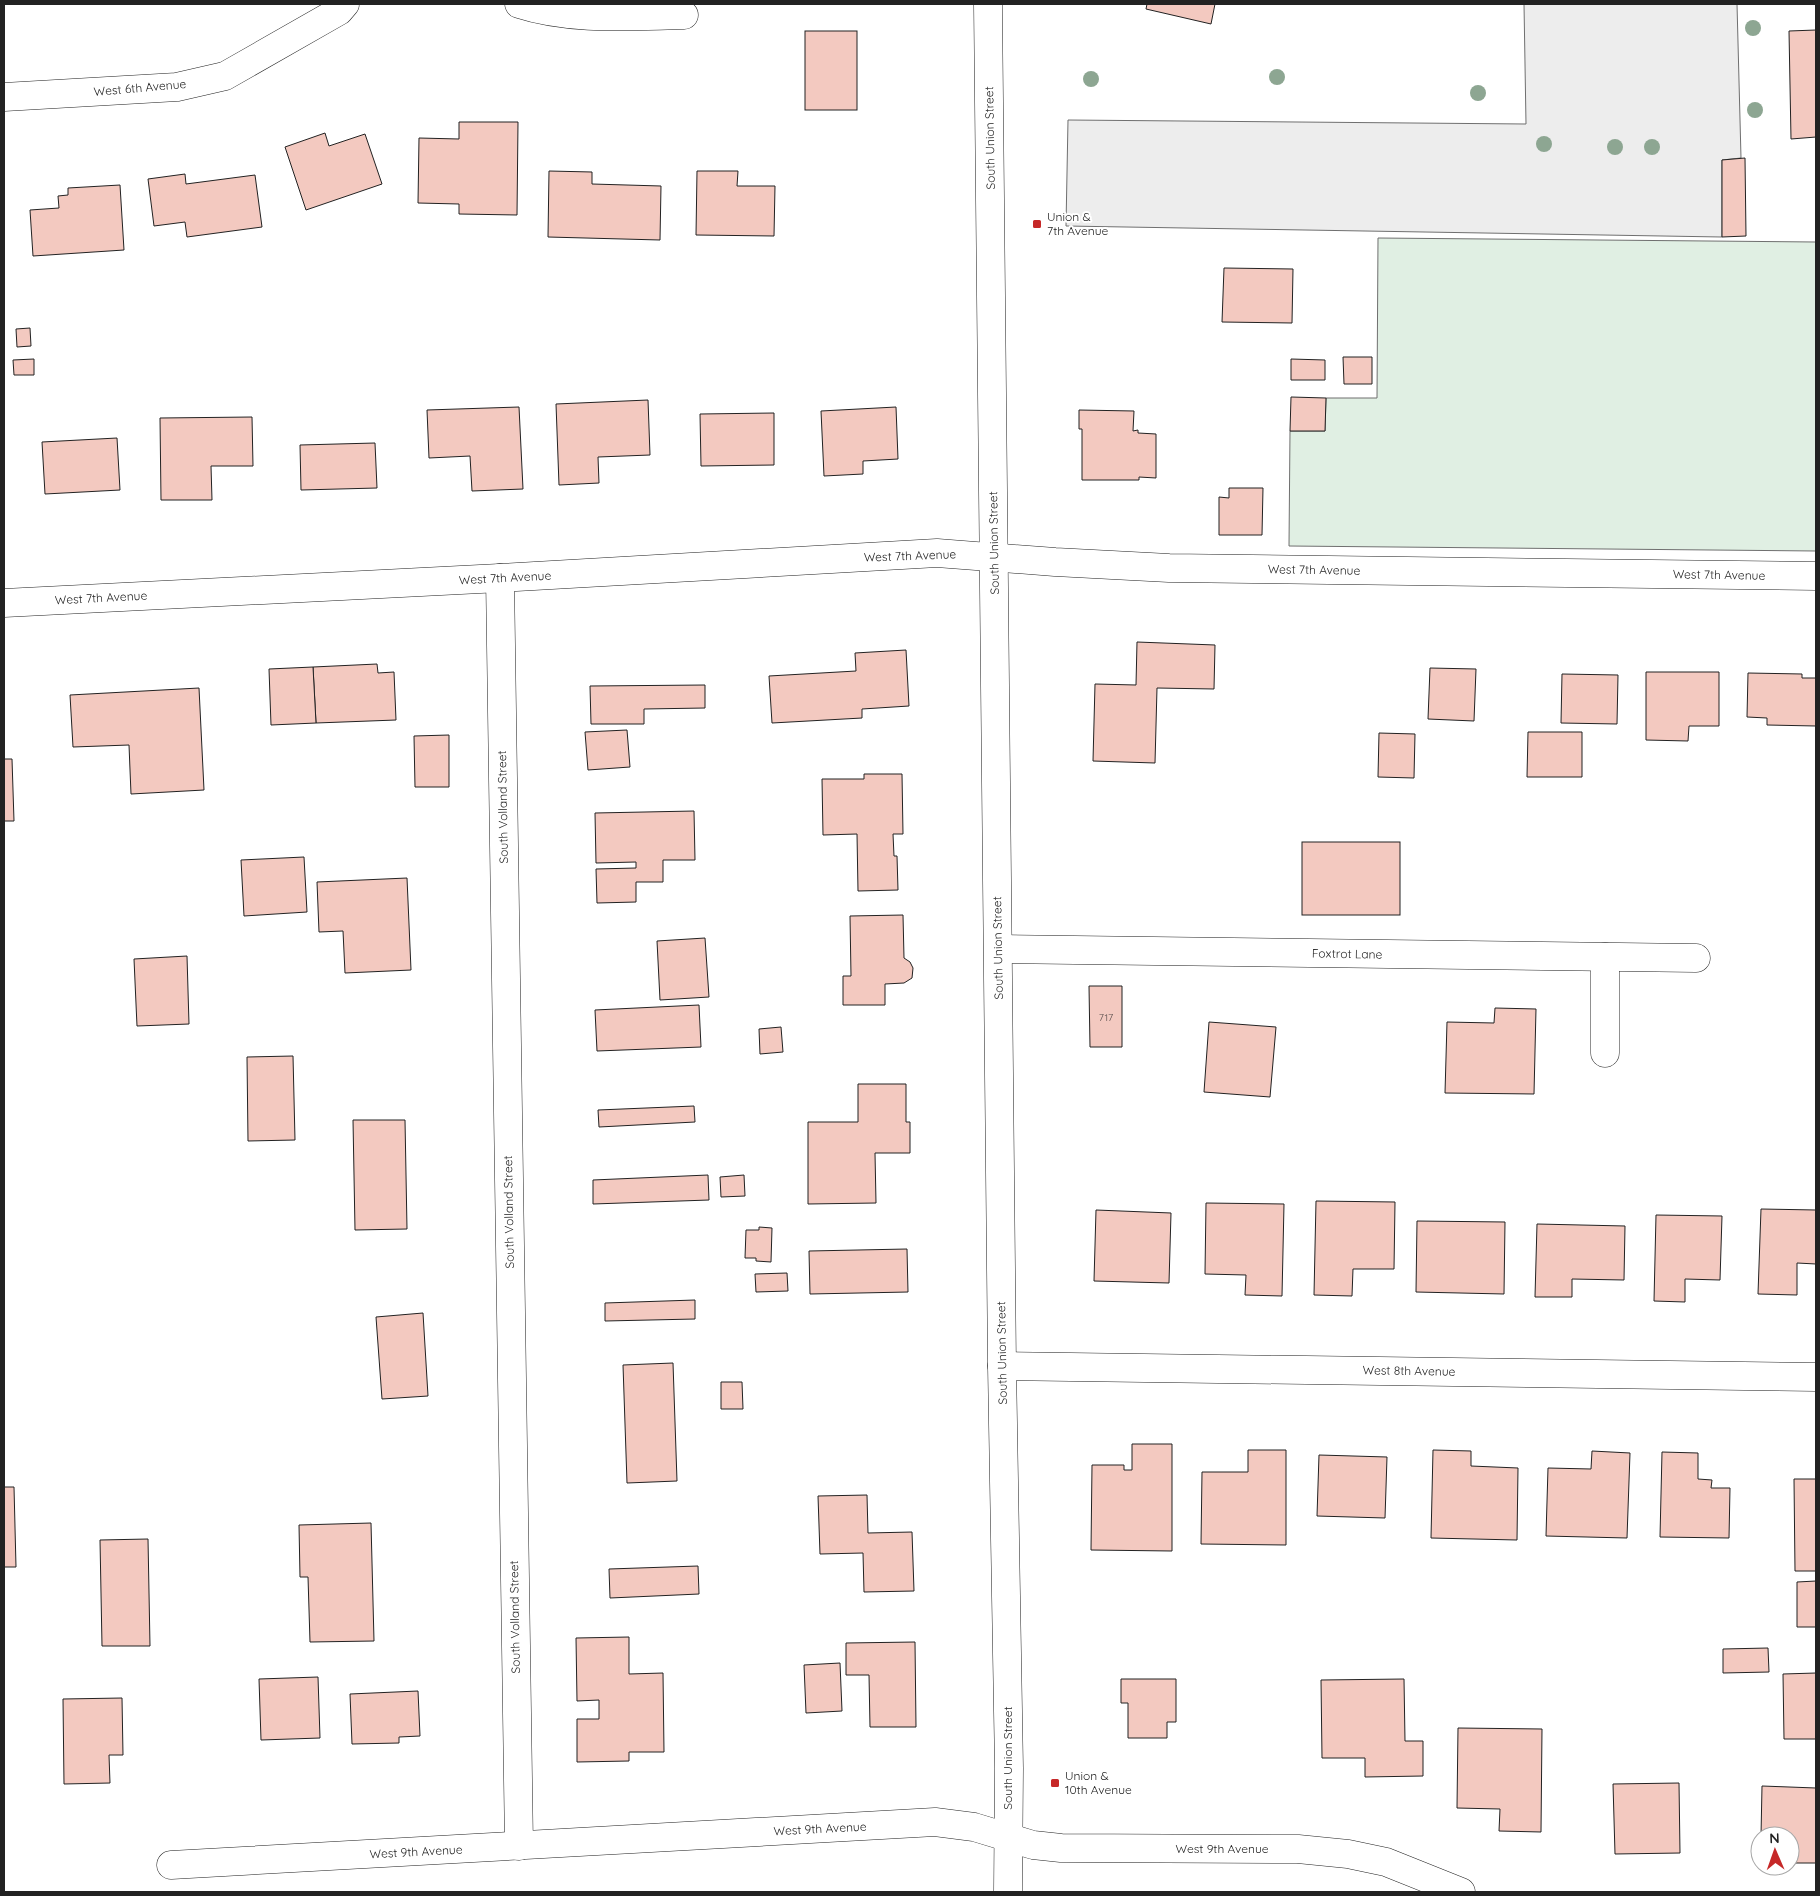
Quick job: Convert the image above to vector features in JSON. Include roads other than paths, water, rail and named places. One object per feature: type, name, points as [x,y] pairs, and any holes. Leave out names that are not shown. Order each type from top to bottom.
[{"type":"street","name":"West 6th Avenue","points":[[4,97],[178,87],[225,76],[339,10],[345,4]]},
{"type":"street","points":[[519,4],[536,9],[600,16],[684,15]]},
{"type":"street","name":"South Union Street","points":[[988,4],[1008,1892]]},
{"type":"street","name":"West 7th Avenue","points":[[4,602],[500,578],[937,553],[1170,568],[1816,576]]},
{"type":"street","name":"South Volland Street","points":[[500,578],[519,1846]]},
{"type":"street","name":"Foxtrot Lane","points":[[999,949],[1696,958]]},
{"type":"street","points":[[1605,957],[1605,1053]]},
{"type":"street","name":"West 8th Avenue","points":[[1002,1366],[1816,1377]]},
{"type":"street","name":"West 9th Avenue","points":[[170,1865],[935,1822],[974,1827],[1033,1845],[1061,1848],[1298,1849],[1348,1854],[1386,1862],[1461,1892]]},
{"type":"place","name":"Union & 7th Avenue","points":[[1037,224]]},
{"type":"place","name":"Union & 10th Avenue","points":[[1055,1783]]}]
